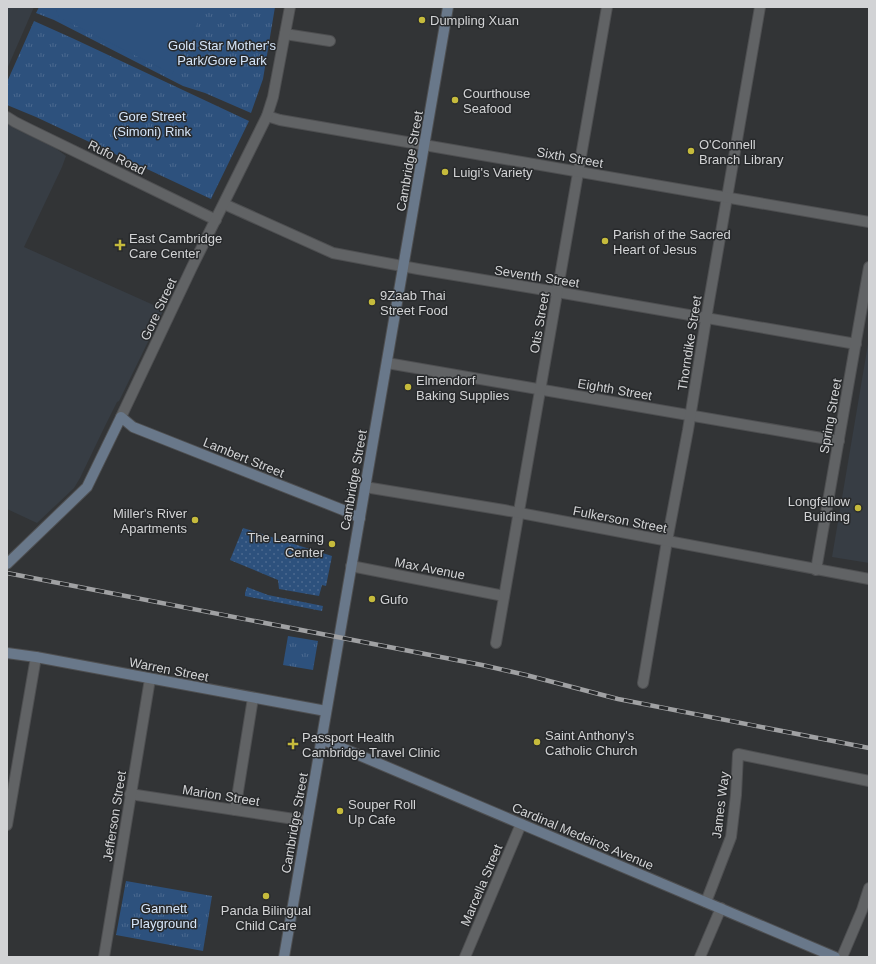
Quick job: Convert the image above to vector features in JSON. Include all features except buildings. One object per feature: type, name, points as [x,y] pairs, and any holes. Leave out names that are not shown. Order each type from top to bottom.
[{"type":"main road","name":"Cambridge Street","points":[[287,956],[307,821],[448,7]]},
{"type":"main road","name":"Gore Street","points":[[7,564],[87,487],[121,417]]},
{"type":"main road","name":"Lambert Street","points":[[121,417],[133,427],[360,518]]},
{"type":"main road","name":"Warren Street","points":[[7,653],[36,657],[326,711]]},
{"type":"main road","name":"Cardinal Medeiros Avenue","points":[[321,739],[835,957]]},
{"type":"street","name":"Gore Street","points":[[121,417],[267,116],[273,97],[290,7]]},
{"type":"street","name":"Otis Street","points":[[496,643],[607,7]]},
{"type":"street","name":"Thorndike Street","points":[[643,682],[666,541],[690,416],[760,7]]},
{"type":"street","points":[[286,34],[330,41]]},
{"type":"street","name":"Sixth Street","points":[[267,116],[280,120],[869,222]]},
{"type":"street","name":"Rufo Road","points":[[7,117],[216,220]]},
{"type":"street","name":"Seventh Street","points":[[224,204],[333,253],[856,344]]},
{"type":"street","name":"Spring Street","points":[[816,570],[869,267]]},
{"type":"street","name":"Eighth Street","points":[[387,362],[839,442]]},
{"type":"street","name":"Fulkerson Street","points":[[365,487],[518,513],[869,580]]},
{"type":"street","name":"Max Avenue","points":[[351,566],[504,596]]},
{"type":"street","points":[[7,825],[12,771],[36,657]]},
{"type":"street","name":"Jefferson Street","points":[[104,957],[150,679]]},
{"type":"street","points":[[235,810],[253,698]]},
{"type":"street","name":"James Way","points":[[706,902],[731,837],[736,795],[738,754],[869,781]]},
{"type":"street","name":"Marion Street","points":[[130,794],[307,821]]},
{"type":"street","name":"Marcella Street","points":[[465,957],[521,824]]},
{"type":"street","points":[[842,957],[862,910],[869,888]]},
{"type":"street","points":[[700,957],[720,908]]},
{"type":"shaded area","points":[[7,7],[34,7],[7,69]]},
{"type":"shaded area","points":[[7,112],[66,156],[24,247],[158,307],[163,311],[80,478],[74,488],[37,523],[7,509]]},
{"type":"shaded area","points":[[869,338],[869,563],[832,557]]},
{"type":"green space","name":"Gold Star Mother's Park/Gore Park","points":[[39,7],[275,7],[263,79],[251,113],[205,93],[183,86],[54,20],[36,13]]},
{"type":"green space","points":[[55,7],[197,7],[197,24],[172,74],[59,17]]},
{"type":"green space","name":"Gore Street (Simoni) Rink","points":[[34,21],[249,121],[211,199],[36,117],[7,105],[7,82]]},
{"type":"green space","points":[[243,528],[332,556],[326,586],[322,585],[319,596],[279,589],[278,580],[230,560]]},
{"type":"green space","points":[[247,587],[268,595],[323,606],[322,611],[245,596]]},
{"type":"green space","points":[[288,636],[318,641],[313,670],[283,665]]},
{"type":"green space","name":"Gannett Playground","points":[[126,881],[212,896],[203,951],[116,935]]},
{"type":"railway","points":[[7,573],[482,665],[618,699],[869,748]]},
{"type":"place","name":"Dumpling Xuan","points":[[422,20]]},
{"type":"place","name":"Courthouse Seafood","points":[[455,100]]},
{"type":"place","name":"O'Connell Branch Library","points":[[691,151]]},
{"type":"place","name":"Luigi's Variety","points":[[445,172]]},
{"type":"place","name":"Parish of the Sacred Heart of Jesus","points":[[605,241]]},
{"type":"place","name":"East Cambridge Care Center","points":[[120,245]]},
{"type":"place","name":"9Zaab Thai Street Food","points":[[372,302]]},
{"type":"place","name":"Elmendorf Baking Supplies","points":[[408,387]]},
{"type":"place","name":"Longfellow Building","points":[[858,508]]},
{"type":"place","name":"Miller's River Apartments","points":[[195,520]]},
{"type":"place","name":"The Learning Center","points":[[332,544]]},
{"type":"place","name":"Gufo","points":[[372,599]]},
{"type":"place","name":"Saint Anthony's Catholic Church","points":[[537,742]]},
{"type":"place","name":"Passport Health Cambridge Travel Clinic","points":[[293,744]]},
{"type":"place","name":"Souper Roll Up Cafe","points":[[340,811]]},
{"type":"place","name":"Panda Bilingual Child Care","points":[[266,896]]}]
